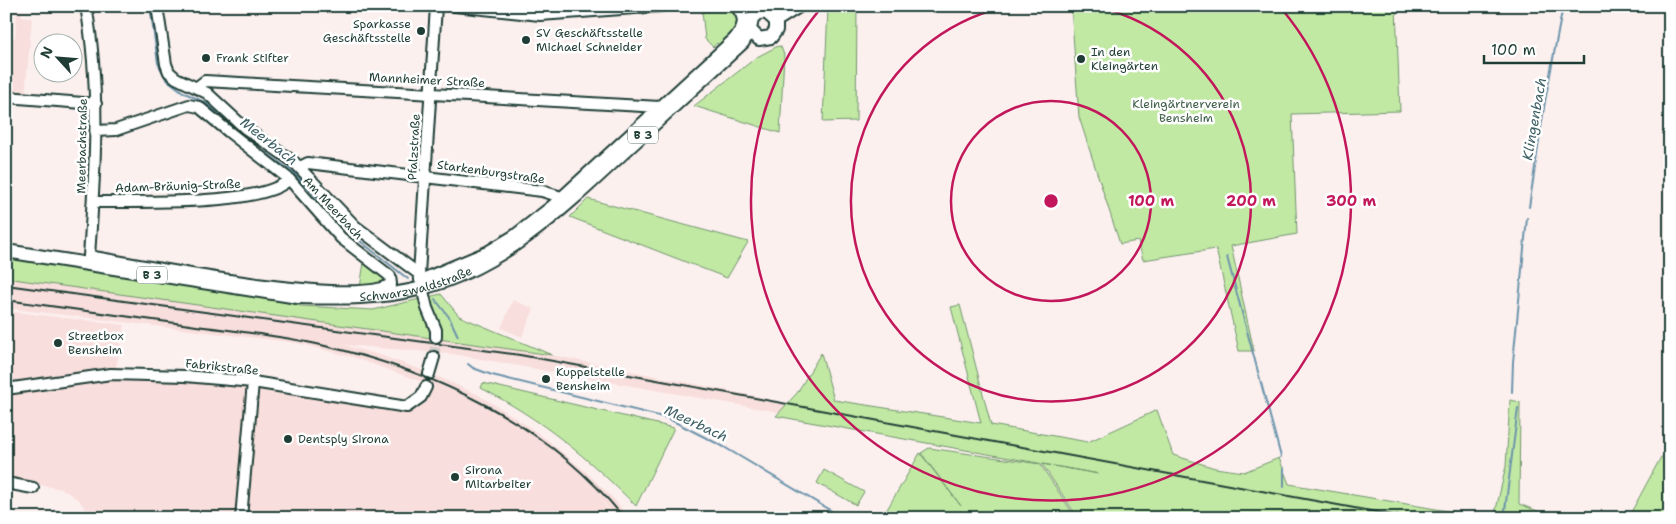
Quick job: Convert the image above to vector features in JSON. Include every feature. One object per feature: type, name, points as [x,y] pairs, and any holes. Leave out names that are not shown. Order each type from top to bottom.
[{"type":"main road","name":"B 3","points":[[786,6],[775,12],[760,10],[755,15],[749,33],[763,40],[771,37],[776,30],[776,22],[799,6]]},
{"type":"main road","points":[[760,10],[773,17],[776,22]]},
{"type":"main road","name":"Schwarzwaldstraße","points":[[6,251],[298,297],[342,298],[376,296],[420,281],[478,266],[543,225],[749,33]]},
{"type":"street","name":"Meerbachstraße","points":[[86,6],[93,49],[96,104],[93,202],[88,256]]},
{"type":"street","points":[[157,6],[166,64],[169,72],[183,82],[207,93],[246,129],[300,167],[355,226],[420,281],[436,330],[436,337]]},
{"type":"street","name":"Pfalzstraße","points":[[420,281],[424,176],[436,6]]},
{"type":"street","points":[[455,6],[540,10],[662,6]]},
{"type":"street","name":"Schwarzwaldstraße","points":[[420,281],[487,252],[515,235],[561,197],[738,35],[743,23],[741,13],[735,6]]},
{"type":"street","points":[[743,6],[750,16],[749,33]]},
{"type":"street","name":"Mannheimer Straße","points":[[196,88],[205,81],[660,107]]},
{"type":"street","points":[[6,97],[96,104]]},
{"type":"street","name":"Am Meerbach","points":[[96,131],[116,130],[189,105],[196,105],[289,179],[340,238],[390,276],[392,281]]},
{"type":"street","name":"Starkenburgstraße","points":[[300,167],[308,163],[424,176],[542,191],[561,197]]},
{"type":"street","name":"Adam-Bräunig-Straße","points":[[93,202],[213,200],[256,194],[282,186],[289,179]]},
{"type":"street","name":"Schwarzwaldstraße","points":[[88,256],[284,287],[343,290],[369,289],[387,286],[392,281]]},
{"type":"street","points":[[429,374],[434,357]]},
{"type":"street","name":"Fabrikstraße","points":[[6,389],[111,374],[184,376],[253,382],[407,407],[420,397],[426,387]]},
{"type":"street","points":[[241,518],[253,382]]},
{"type":"street","points":[[6,483],[33,488]]},
{"type":"shaded area","points":[[17,11],[22,12],[21,16],[32,18],[25,95],[6,93],[6,44],[12,43],[12,38],[15,38]]},
{"type":"shaded area","points":[[6,278],[552,355],[788,403],[858,414],[835,422],[452,354],[344,345],[425,371],[477,394],[510,414],[545,438],[584,470],[615,500],[629,518],[617,518],[597,496],[615,518],[92,518],[79,500],[62,489],[6,479],[6,386],[112,377],[255,383],[404,411],[420,408],[434,386],[352,357],[297,343],[6,308]]},
{"type":"shaded area","points":[[513,300],[534,309],[522,337],[501,328]]},
{"type":"shaded area","points":[[6,311],[125,325],[115,372],[6,384]]},
{"type":"green space","points":[[834,6],[857,6],[856,121],[823,122],[828,8]]},
{"type":"green space","name":"Kleingärtnerverein Bensheim","points":[[1071,6],[1396,6],[1400,111],[1292,114],[1297,234],[1231,246],[1254,351],[1239,351],[1216,249],[1143,260],[1138,241],[1120,244],[1079,117]]},
{"type":"green space","points":[[729,9],[736,12],[739,18],[736,31],[720,46],[717,43],[713,47],[705,39],[702,12]]},
{"type":"green space","points":[[778,46],[781,47],[784,55],[780,133],[694,106],[757,57]]},
{"type":"green space","points":[[588,199],[748,242],[727,278],[570,217]]},
{"type":"green space","points":[[6,255],[266,298],[301,306],[373,310],[441,294],[459,316],[552,355],[6,278]]},
{"type":"green space","points":[[364,262],[387,281],[360,288]]},
{"type":"green space","points":[[960,305],[991,425],[1088,442],[1157,410],[1173,455],[1215,468],[1244,472],[1279,458],[1289,484],[1489,518],[1078,518],[1042,464],[1099,474],[776,416],[797,393],[821,353],[834,400],[981,423],[951,307]]},
{"type":"green space","points":[[483,383],[674,428],[636,506],[600,471],[544,426],[481,388]]},
{"type":"green space","points":[[1510,400],[1520,402],[1519,504],[1556,518],[1494,518],[1506,466]]},
{"type":"green space","points":[[929,448],[1040,464],[1076,518],[882,518],[920,453],[961,506],[921,453]]},
{"type":"green space","points":[[1661,457],[1670,457],[1670,518],[1628,518]]},
{"type":"green space","points":[[824,470],[864,492],[856,505],[817,483]]},
{"type":"waterway","name":"Meerbach","points":[[150,6],[158,63],[166,79],[183,92],[206,103],[245,138],[293,172],[350,233],[408,279]]},
{"type":"waterway","name":"Klingenbach","points":[[1529,207],[1545,101],[1563,6]]},
{"type":"waterway","name":"Klingenbach","points":[[1512,392],[1513,362],[1527,218]]},
{"type":"waterway","points":[[1227,257],[1281,457]]},
{"type":"waterway","name":"Meerbach","points":[[435,299],[449,317],[458,336]]},
{"type":"waterway","name":"Meerbach","points":[[468,364],[473,368],[492,375],[667,418],[724,447],[843,518]]},
{"type":"waterway","name":"Klingenbach","points":[[1504,518],[1518,408]]},
{"type":"waterway","points":[[1284,468],[1284,487]]},
{"type":"tunnel","points":[[434,357],[436,337]]},
{"type":"railway","points":[[6,285],[520,355],[1409,518]]},
{"type":"railway","points":[[6,300],[288,338],[364,356],[406,370],[447,386],[487,406],[525,429],[561,455],[594,485],[624,518]]},
{"type":"place","name":"Sparkasse Geschäftsstelle","points":[[421,31]]},
{"type":"place","name":"SV Geschäftsstelle Michael Schneider","points":[[526,40]]},
{"type":"place","name":"Frank Stifter","points":[[206,58]]},
{"type":"place","name":"In den Kleingärten","points":[[1081,59]]},
{"type":"place","name":"Streetbox Bensheim","points":[[58,343]]},
{"type":"place","name":"Kuppelstelle Bensheim","points":[[546,379]]},
{"type":"place","name":"Dentsply Sirona","points":[[288,439]]},
{"type":"place","name":"Sirona Mitarbeiter","points":[[455,477]]}]
